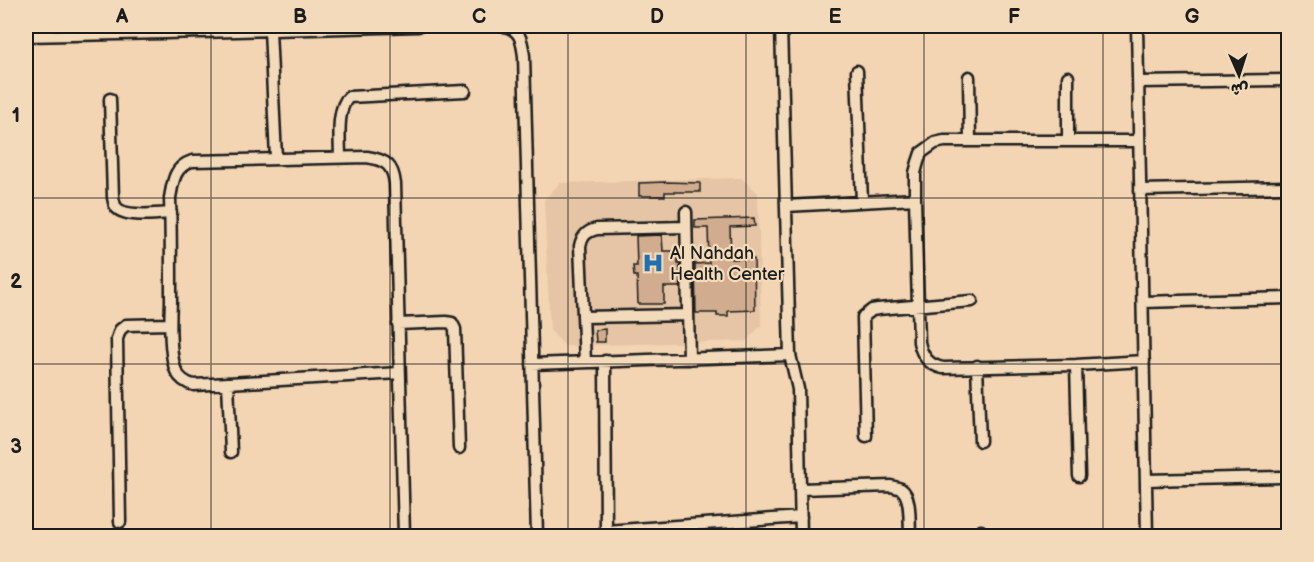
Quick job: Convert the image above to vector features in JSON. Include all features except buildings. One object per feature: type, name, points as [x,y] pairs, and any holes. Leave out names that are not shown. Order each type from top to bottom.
[{"type":"street","points":[[26,36],[165,29],[270,30],[418,26]]},
{"type":"street","points":[[504,26],[517,32],[522,39],[524,56],[537,537]]},
{"type":"street","points":[[781,26],[790,355],[798,389],[801,537]]},
{"type":"street","points":[[1137,26],[1147,537]]},
{"type":"street","points":[[270,30],[276,158]]},
{"type":"street","points":[[857,71],[862,202]]},
{"type":"street","points":[[969,77],[970,141]]},
{"type":"street","points":[[1068,77],[1068,140]]},
{"type":"street","points":[[1138,82],[1288,80]]},
{"type":"street","points":[[340,158],[340,113],[342,105],[349,98],[465,91]]},
{"type":"street","points":[[110,99],[112,197],[116,207],[122,212],[132,214],[171,213]]},
{"type":"street","points":[[1139,141],[944,141],[935,143],[921,153],[915,173],[917,306],[921,351],[929,362],[943,368],[1144,361]]},
{"type":"street","points":[[399,373],[194,385],[181,379],[173,362],[171,324],[170,198],[174,177],[178,170],[184,164],[192,161],[276,158],[367,157],[378,159],[389,166],[394,175],[395,184],[404,537]]},
{"type":"street","points":[[1140,190],[1288,187]]},
{"type":"street","points":[[786,206],[915,199]]},
{"type":"street","points":[[686,212],[689,358]]},
{"type":"street","points":[[585,362],[580,246],[587,232],[597,229],[686,227]]},
{"type":"street","points":[[1143,302],[1288,298]]},
{"type":"street","points":[[866,436],[864,317],[872,310],[972,301]]},
{"type":"street","points":[[583,317],[688,315]]},
{"type":"street","points":[[398,324],[446,322],[452,323],[455,329],[459,448]]},
{"type":"street","points":[[120,522],[117,339],[120,330],[126,325],[171,324]]},
{"type":"street","points":[[532,364],[790,355]]},
{"type":"street","points":[[605,361],[606,534],[801,517]]},
{"type":"street","points":[[1076,365],[1079,476]]},
{"type":"street","points":[[977,366],[980,441]]},
{"type":"street","points":[[228,383],[231,452]]},
{"type":"street","points":[[1146,480],[1280,477]]},
{"type":"street","points":[[801,489],[891,486],[900,488],[906,494],[909,504],[910,537]]},
{"type":"shaded area","name":"Al Nahdah Health Center","points":[[741,178],[758,193],[761,326],[746,341],[565,346],[550,330],[544,200],[560,183]]},
{"type":"place","name":"Al Nahdah Health Center","points":[[653,263]]}]
